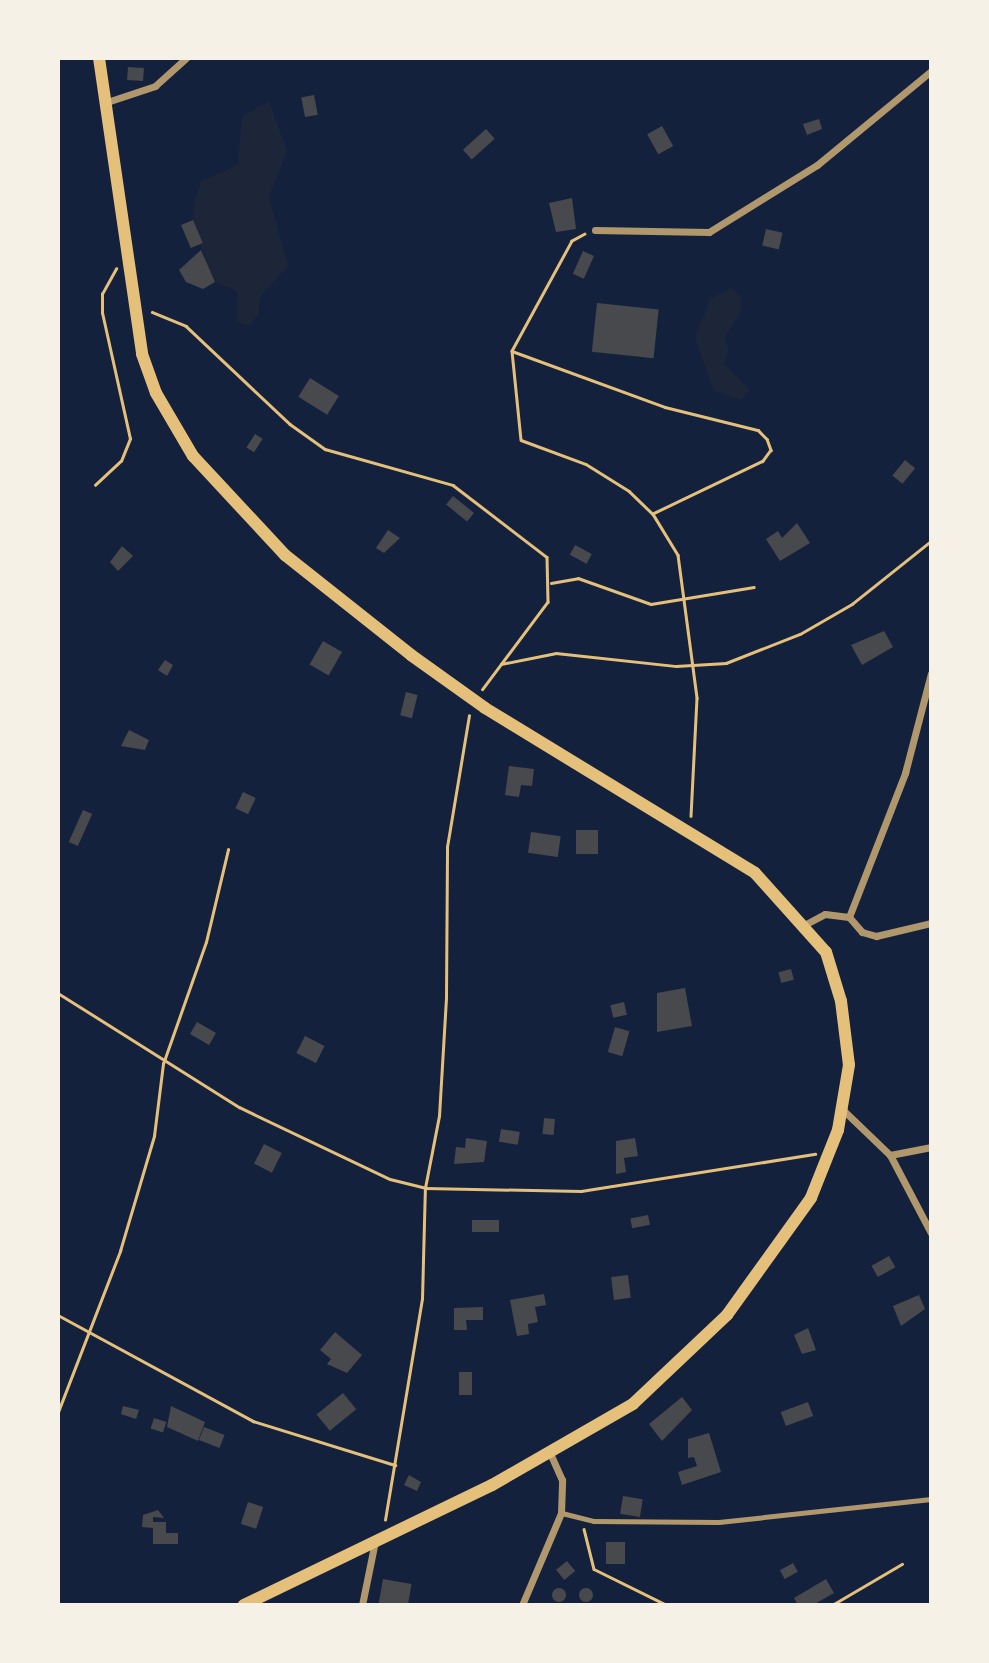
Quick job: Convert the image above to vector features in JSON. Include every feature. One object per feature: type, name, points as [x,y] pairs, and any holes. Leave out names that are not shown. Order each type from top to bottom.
[{"type":"main road","points":[[99,58],[125,264],[133,308],[156,393],[217,486],[319,585],[473,701],[691,831],[755,873],[806,924],[826,953],[841,1001],[849,1065],[842,1109],[811,1198],[727,1315],[633,1404],[551,1455],[374,1546],[244,1605]]},
{"type":"street","points":[[104,103],[155,86],[186,58]]},
{"type":"street","points":[[595,230],[709,232],[817,165],[931,71]]},
{"type":"street","points":[[849,917],[905,773],[931,673]]},
{"type":"street","points":[[806,924],[825,914],[849,917],[862,932],[876,936],[931,923]]},
{"type":"street","points":[[842,1109],[890,1154],[931,1233]]},
{"type":"street","points":[[890,1154],[931,1147]]},
{"type":"street","points":[[522,1605],[561,1513],[562,1480],[551,1455]]},
{"type":"street","points":[[362,1605],[374,1546]]},
{"type":"lane","points":[[561,1513],[583,1518],[719,1522],[931,1499]]},
{"type":"path","points":[[595,230],[572,241],[512,351],[522,440],[586,464],[653,514],[678,555],[697,698],[691,831]]},
{"type":"path","points":[[95,485],[121,461],[130,439],[102,313],[110,272],[125,264]]},
{"type":"path","points":[[133,308],[186,326],[290,424],[325,449],[453,485],[538,547],[547,557],[551,583],[548,602],[473,701],[451,812],[439,1116],[425,1188],[422,1299],[395,1465],[374,1546]]},
{"type":"path","points":[[512,351],[665,407],[758,430],[767,439],[771,450],[763,461],[653,514]]},
{"type":"path","points":[[500,664],[568,653],[691,667],[726,663],[800,634],[895,574],[931,541]]},
{"type":"path","points":[[551,583],[578,578],[629,601],[684,600],[754,587]]},
{"type":"path","points":[[58,1412],[154,1136],[163,1064],[206,942],[228,849]]},
{"type":"path","points":[[58,993],[163,1064],[319,1148],[425,1188],[581,1191],[769,1157],[828,1154]]},
{"type":"path","points":[[58,1315],[89,1328],[253,1421],[395,1465]]},
{"type":"path","points":[[583,1518],[594,1569],[667,1605]]},
{"type":"path","points":[[832,1605],[902,1564]]},
{"type":"shaded area","points":[[269,101],[287,151],[269,197],[288,266],[260,297],[259,314],[248,326],[237,322],[237,291],[215,282],[193,220],[201,181],[238,165],[242,117]]},
{"type":"shaded area","points":[[731,288],[741,296],[741,311],[724,338],[729,350],[724,364],[750,390],[741,400],[714,391],[695,338],[710,299]]},
{"type":"building","points":[[128,67],[144,68],[143,81],[127,80]]},
{"type":"building","points":[[314,95],[318,115],[305,117],[301,97]]},
{"type":"building","points":[[819,119],[822,129],[807,135],[803,124]]},
{"type":"building","points":[[662,126],[673,146],[658,154],[647,134]]},
{"type":"building","points":[[486,129],[495,139],[472,159],[463,150]]},
{"type":"building","points":[[572,198],[576,229],[556,232],[549,203]]},
{"type":"building","points":[[193,220],[203,243],[191,248],[181,225]]},
{"type":"building","points":[[766,229],[783,233],[779,249],[762,246]]},
{"type":"building","points":[[201,250],[215,282],[203,289],[186,282],[179,270]]},
{"type":"building","points":[[583,251],[594,256],[584,279],[573,274]]},
{"type":"building","points":[[597,303],[659,309],[654,358],[592,352]]},
{"type":"building","points":[[310,378],[339,396],[327,415],[298,397]]},
{"type":"building","points":[[255,434],[263,439],[254,452],[247,448]]},
{"type":"building","points":[[905,460],[915,468],[903,484],[892,476]]},
{"type":"building","points":[[453,496],[474,513],[467,522],[446,505]]},
{"type":"building","points":[[797,523],[810,543],[780,561],[766,539],[778,531],[782,538]]},
{"type":"building","points":[[388,530],[400,538],[384,553],[376,548]]},
{"type":"building","points":[[575,545],[592,554],[587,564],[570,555]]},
{"type":"building","points":[[122,546],[133,556],[118,571],[110,562]]},
{"type":"building","points":[[884,631],[893,647],[862,665],[851,645]]},
{"type":"building","points":[[323,641],[342,652],[329,675],[310,664]]},
{"type":"building","points":[[165,660],[173,665],[167,676],[158,670]]},
{"type":"building","points":[[406,692],[418,695],[412,718],[400,715]]},
{"type":"building","points":[[129,730],[149,740],[145,750],[121,746]]},
{"type":"building","points":[[509,766],[534,769],[532,786],[521,785],[519,797],[505,795]]},
{"type":"building","points":[[243,792],[256,798],[248,814],[235,808]]},
{"type":"building","points":[[83,810],[92,814],[78,846],[69,842]]},
{"type":"building","points":[[576,830],[598,830],[598,854],[576,854]]},
{"type":"building","points":[[531,832],[561,836],[558,857],[528,853]]},
{"type":"building","points":[[791,969],[794,980],[781,983],[778,972]]},
{"type":"building","points":[[685,988],[692,1026],[657,1032],[657,993]]},
{"type":"building","points":[[624,1002],[627,1015],[613,1018],[610,1005]]},
{"type":"building","points":[[197,1022],[216,1033],[209,1045],[190,1034]]},
{"type":"building","points":[[615,1027],[629,1031],[622,1056],[608,1052]]},
{"type":"building","points":[[305,1036],[325,1046],[316,1063],[296,1053]]},
{"type":"building","points":[[544,1118],[555,1119],[554,1135],[543,1134]]},
{"type":"building","points":[[501,1129],[520,1132],[518,1145],[499,1142]]},
{"type":"building","points":[[466,1138],[487,1141],[484,1162],[454,1164],[456,1147],[465,1148]]},
{"type":"building","points":[[635,1138],[638,1156],[624,1158],[626,1172],[616,1174],[616,1141]]},
{"type":"building","points":[[264,1144],[282,1153],[272,1173],[254,1164]]},
{"type":"building","points":[[648,1215],[650,1225],[632,1228],[630,1218]]},
{"type":"building","points":[[472,1220],[499,1220],[499,1232],[472,1232]]},
{"type":"building","points":[[889,1256],[895,1267],[878,1277],[872,1266]]},
{"type":"building","points":[[628,1275],[631,1298],[614,1300],[611,1277]]},
{"type":"building","points":[[544,1294],[546,1305],[535,1307],[538,1322],[528,1324],[529,1334],[517,1336],[510,1300]]},
{"type":"building","points":[[919,1295],[925,1309],[901,1326],[893,1306]]},
{"type":"building","points":[[483,1307],[483,1320],[466,1320],[467,1330],[454,1330],[454,1308]]},
{"type":"building","points":[[808,1328],[816,1350],[802,1354],[794,1335]]},
{"type":"building","points":[[335,1332],[362,1355],[347,1373],[327,1364],[331,1359],[320,1350]]},
{"type":"building","points":[[459,1372],[472,1372],[472,1395],[459,1395]]},
{"type":"building","points":[[343,1393],[356,1409],[330,1431],[317,1414]]},
{"type":"building","points":[[682,1397],[692,1410],[662,1441],[649,1424]]},
{"type":"building","points":[[808,1402],[813,1416],[786,1426],[781,1412]]},
{"type":"building","points":[[123,1406],[139,1410],[136,1419],[121,1414]]},
{"type":"building","points":[[171,1406],[205,1422],[198,1441],[167,1427]]},
{"type":"building","points":[[154,1418],[166,1422],[163,1432],[151,1428]]},
{"type":"building","points":[[204,1427],[225,1435],[220,1448],[199,1440]]},
{"type":"building","points":[[709,1433],[721,1472],[682,1485],[678,1472],[697,1466],[694,1457],[688,1458],[688,1439]]},
{"type":"building","points":[[409,1475],[421,1482],[417,1491],[404,1485]]},
{"type":"building","points":[[623,1496],[643,1499],[640,1517],[620,1514]]},
{"type":"building","points":[[248,1502],[263,1507],[256,1529],[241,1524]]},
{"type":"building","points":[[158,1510],[164,1518],[153,1517],[153,1522],[166,1522],[166,1533],[178,1533],[178,1544],[153,1544],[153,1528],[142,1527],[143,1515]]},
{"type":"building","points":[[606,1542],[625,1542],[625,1564],[606,1564]]},
{"type":"building","points":[[567,1561],[575,1571],[564,1580],[556,1570]]},
{"type":"building","points":[[793,1563],[798,1572],[785,1579],[780,1570]]},
{"type":"building","points":[[383,1579],[412,1584],[408,1605],[379,1603]]},
{"type":"building","points":[[826,1579],[834,1593],[813,1605],[798,1605],[794,1598]]},
{"type":"building","points":[[559,1588],[564,1590],[564,1600],[559,1602],[554,1600],[552,1595],[554,1590]]},
{"type":"building","points":[[586,1588],[591,1590],[591,1600],[586,1602],[581,1600],[579,1595],[581,1590]]}]
